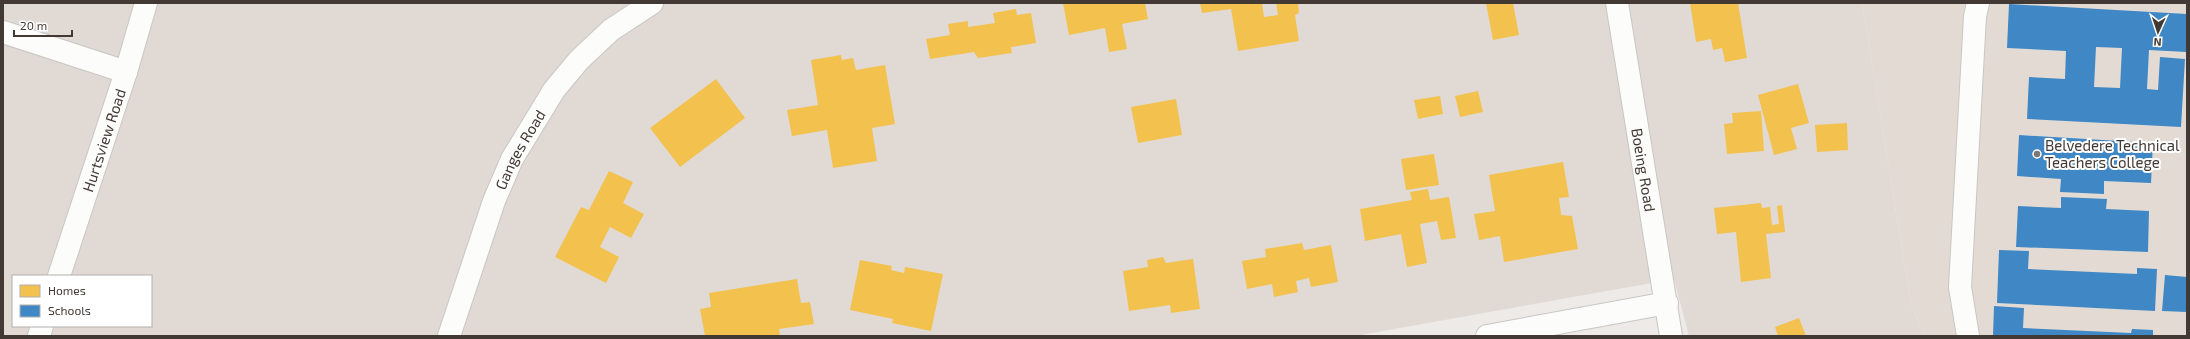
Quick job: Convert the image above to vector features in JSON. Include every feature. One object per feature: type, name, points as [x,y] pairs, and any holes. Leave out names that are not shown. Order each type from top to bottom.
[{"type":"street","name":"Hurtsview Road","points":[[59,275],[126,72],[146,3]]},
{"type":"street","name":"Ganges Road","points":[[449,336],[494,201],[512,159],[550,97],[579,60],[611,30],[652,3]]},
{"type":"street","name":"Boeing Road","points":[[1617,3],[1667,303],[1671,336]]},
{"type":"street","points":[[1968,336],[1960,288],[1975,16],[1978,3]]},
{"type":"street","points":[[3,32],[126,72]]},
{"type":"street","points":[[1488,336],[1667,303]]},
{"type":"shaded area","points":[[3,3],[1862,3],[1911,305],[1925,336],[1689,336],[1674,279],[1355,336],[3,336]]},
{"type":"shaded area","name":"Belvedere Technical Teachers College","points":[[1862,3],[2187,3],[2187,336],[1925,336],[1911,305]]},
{"type":"building: Homes","points":[[1063,3],[1145,3],[1148,19],[1122,24],[1127,49],[1109,52],[1105,28],[1069,35]]},
{"type":"building: Homes","points":[[1200,3],[1262,3],[1264,17],[1278,15],[1276,3],[1298,3],[1299,13],[1295,15],[1299,41],[1238,51],[1231,9],[1202,13]]},
{"type":"building: Homes","points":[[1486,3],[1513,3],[1519,35],[1493,40]]},
{"type":"building: Homes","points":[[1690,3],[1738,3],[1747,58],[1725,62],[1722,48],[1713,50],[1711,39],[1696,42]]},
{"type":"building: Homes","points":[[1016,9],[1017,15],[1031,13],[1036,43],[1011,47],[1012,53],[978,58],[974,52],[930,59],[926,39],[950,35],[948,24],[968,21],[968,27],[995,23],[993,13]]},
{"type":"building: Homes","points":[[841,55],[842,60],[853,58],[856,70],[885,65],[895,124],[872,128],[877,161],[833,168],[827,130],[792,136],[787,110],[818,105],[811,60]]},
{"type":"building: Homes","points":[[716,79],[745,118],[680,167],[650,128]]},
{"type":"building: Homes","points":[[1798,84],[1809,123],[1791,128],[1797,149],[1774,155],[1758,95]]},
{"type":"building: Homes","points":[[1478,91],[1483,112],[1460,117],[1455,96]]},
{"type":"building: Homes","points":[[1440,96],[1443,114],[1418,119],[1414,100]]},
{"type":"building: Homes","points":[[1176,99],[1182,135],[1138,143],[1131,107]]},
{"type":"building: Homes","points":[[1761,111],[1764,151],[1727,154],[1724,124],[1733,123],[1732,113]]},
{"type":"building: Homes","points":[[1847,123],[1848,150],[1817,152],[1815,125]]},
{"type":"building: Homes","points":[[1434,154],[1439,185],[1406,190],[1401,159]]},
{"type":"building: Homes","points":[[1563,162],[1569,197],[1559,198],[1561,215],[1572,216],[1578,249],[1504,262],[1500,236],[1479,240],[1474,214],[1495,211],[1489,175]]},
{"type":"building: Homes","points":[[609,171],[633,182],[623,203],[644,214],[631,238],[610,227],[600,247],[619,257],[606,283],[555,257],[581,207],[589,210]]},
{"type":"building: Homes","points":[[1428,189],[1430,200],[1449,197],[1456,238],[1441,240],[1437,221],[1420,224],[1427,263],[1407,267],[1401,234],[1365,241],[1360,209],[1412,200],[1410,192]]},
{"type":"building: Homes","points":[[1761,203],[1762,208],[1770,207],[1772,225],[1779,224],[1777,206],[1782,205],[1785,232],[1766,234],[1771,278],[1741,282],[1736,232],[1717,234],[1714,208]]},
{"type":"building: Homes","points":[[1302,243],[1304,250],[1331,245],[1338,282],[1311,287],[1309,278],[1296,281],[1298,292],[1274,297],[1272,284],[1247,289],[1242,261],[1266,257],[1265,249]]},
{"type":"building: Homes","points":[[1163,257],[1166,263],[1193,259],[1200,309],[1171,313],[1170,305],[1129,311],[1123,271],[1148,267],[1147,260]]},
{"type":"building: Homes","points":[[860,260],[892,266],[891,270],[904,273],[905,267],[943,274],[931,331],[892,323],[893,319],[850,310]]},
{"type":"building: Homes","points":[[797,279],[801,303],[810,302],[814,324],[779,329],[780,336],[705,336],[700,309],[711,307],[709,293]]},
{"type":"building: Homes","points":[[1799,318],[1806,336],[1778,336],[1775,327]]},
{"type":"building: Schools","points":[[2009,4],[2187,14],[2186,52],[2149,50],[2147,89],[2158,90],[2160,57],[2185,59],[2181,127],[2027,119],[2029,77],[2065,79],[2066,51],[2007,48]],"holes":[[[2096,47],[2122,48],[2120,88],[2094,87]]]},
{"type":"building: Schools","points":[[2019,135],[2153,143],[2151,183],[2104,181],[2104,194],[2060,192],[2061,179],[2017,176]]},
{"type":"building: Schools","points":[[2061,197],[2107,199],[2106,209],[2149,211],[2148,252],[2016,247],[2018,206],[2061,208]]},
{"type":"building: Schools","points":[[1999,250],[2029,251],[2028,269],[2137,274],[2137,268],[2157,269],[2155,311],[1997,303]]},
{"type":"building: Schools","points":[[2165,275],[2187,277],[2187,312],[2162,311]]},
{"type":"building: Schools","points":[[1994,306],[2024,308],[2023,328],[2131,333],[2132,329],[2153,330],[2153,336],[1993,336]]},
{"type":"place","name":"Belvedere Technical Teachers College","points":[[2037,154]]}]
